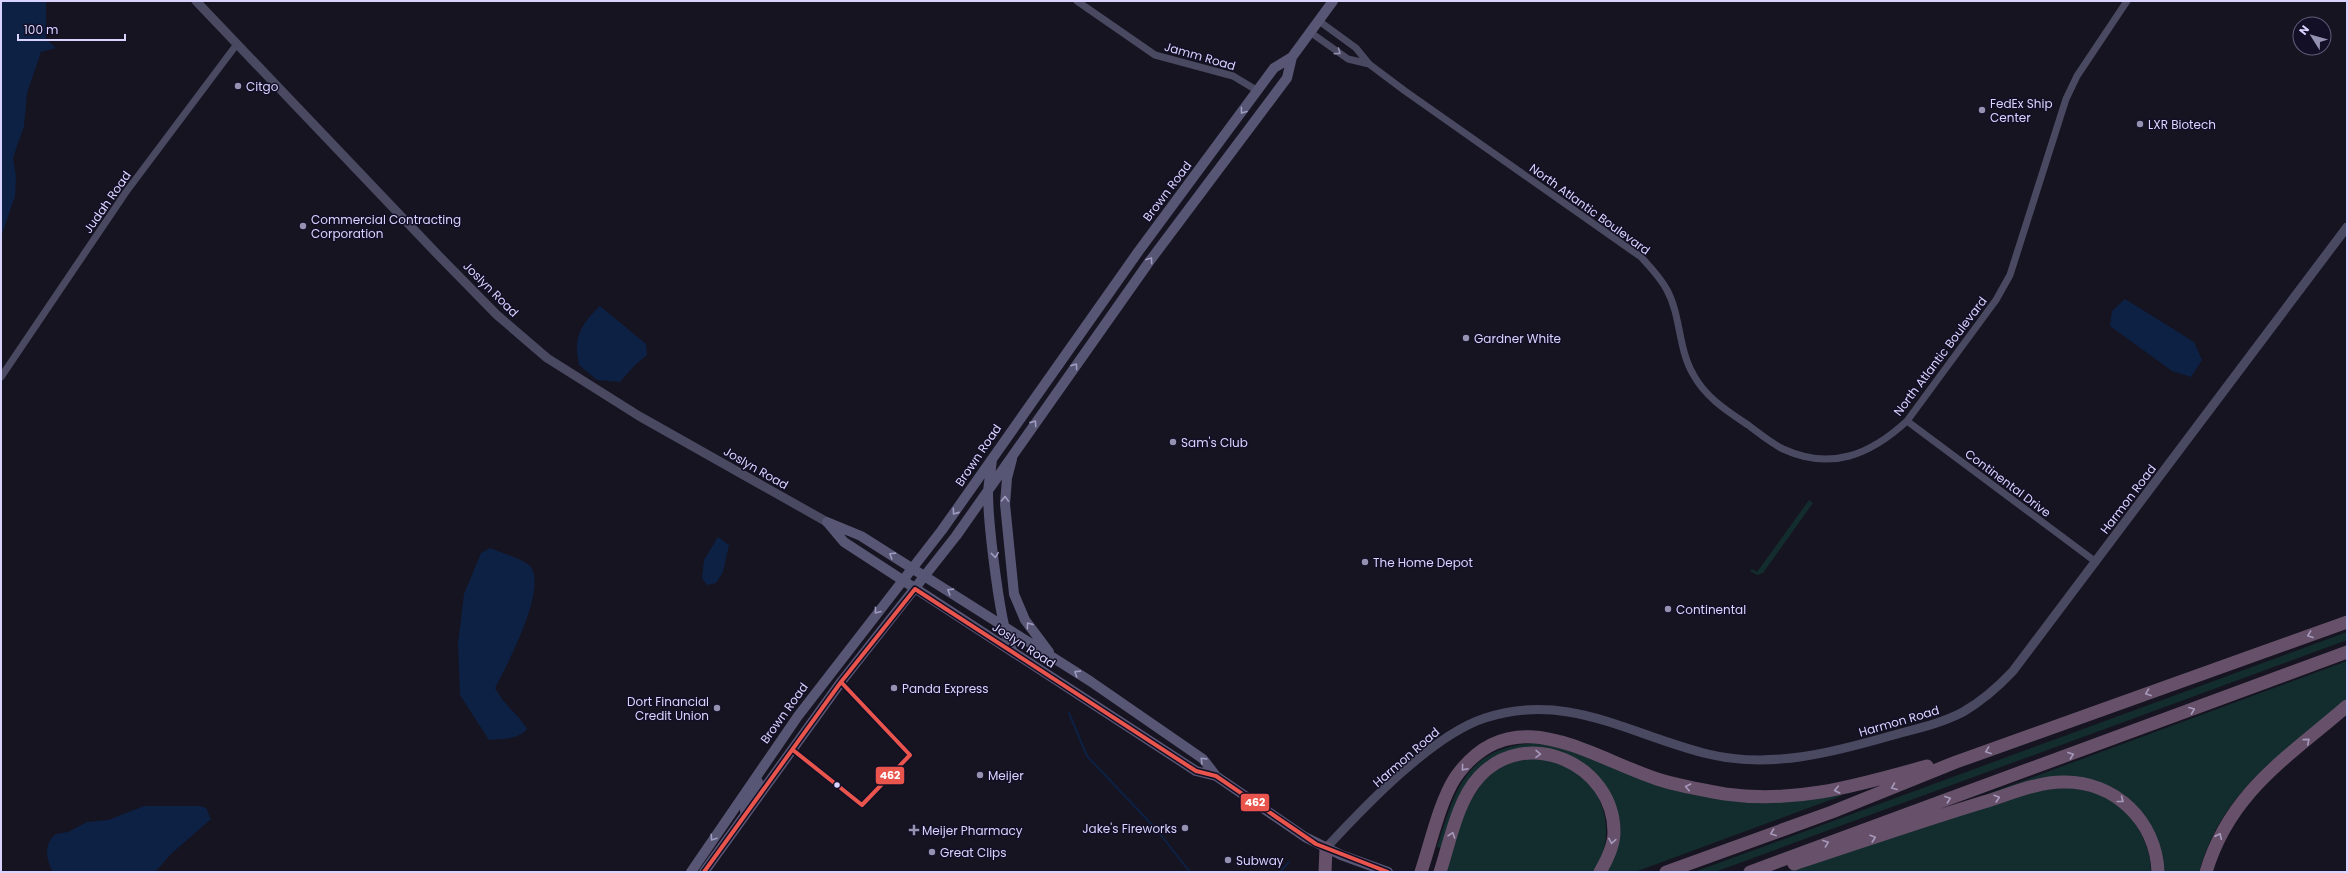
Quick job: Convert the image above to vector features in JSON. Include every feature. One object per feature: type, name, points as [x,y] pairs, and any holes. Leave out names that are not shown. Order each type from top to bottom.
[{"type":"highway","points":[[1666,872],[1832,812],[1956,762],[2347,622]]},
{"type":"highway","points":[[1750,872],[2347,652]]},
{"type":"highway","points":[[2206,872],[2221,832],[2240,802],[2261,780],[2347,706]]},
{"type":"highway","points":[[1421,872],[1447,795],[1455,779],[1480,751],[1494,743],[1520,736],[1542,736],[1572,745],[1658,779],[1689,788],[1727,794],[1765,796],[1812,795],[1871,782],[1936,763],[1956,762]]},
{"type":"highway","points":[[1440,872],[1462,807],[1480,776],[1508,758],[1542,753],[1565,759],[1585,771],[1594,780],[1608,804],[1614,832],[1611,848],[1600,872]]},
{"type":"highway","points":[[1770,872],[2036,786],[2064,782],[2089,784],[2102,789],[2129,806],[2148,831],[2157,860],[2158,872]]},
{"type":"highway","points":[[1325,872],[1326,848]]},
{"type":"main road","name":"Brown Road","points":[[704,872],[841,682],[925,576],[1115,309],[1287,78],[1292,57],[1333,1]]},
{"type":"main road","name":"Brown Road","points":[[691,872],[779,742],[853,642],[949,520],[1162,218],[1274,68],[1292,57]]},
{"type":"main road","points":[[1258,90],[1268,102]]},
{"type":"main road","points":[[1115,309],[1111,305],[1111,298],[1153,241],[1162,218]]},
{"type":"main road","points":[[1016,449],[1007,478],[1005,504],[1014,594],[1025,620],[1052,657]]},
{"type":"main road","points":[[993,457],[989,488],[1003,625],[1009,645],[1017,656]]},
{"type":"main road","name":"Joslyn Road","points":[[827,522],[861,536],[1052,657],[1203,759],[1216,776],[1305,837],[1326,848],[1388,872]]},
{"type":"main road","name":"Joslyn Road","points":[[827,522],[844,542],[902,581],[1196,771],[1216,776]]},
{"type":"main road","points":[[793,750],[792,733],[844,663],[853,642]]},
{"type":"main road","points":[[738,825],[754,788],[779,752],[779,742],[793,750]]},
{"type":"street","name":"Joslyn Road","points":[[196,1],[497,315],[547,358],[601,393],[725,466],[827,522]]},
{"type":"street","name":"Jamm Road","points":[[1077,1],[1155,55],[1233,76],[1258,90]]},
{"type":"street","name":"North Atlantic Boulevard","points":[[1319,21],[1356,48],[1369,64],[1641,257],[1658,274],[1668,291],[1673,305],[1684,355],[1693,375],[1703,389],[1722,408],[1782,448],[1822,460],[1848,456],[1870,449],[1888,438],[1907,421],[2005,286],[2066,99],[2077,76],[2127,1]]},
{"type":"street","name":"North Atlantic Boulevard","points":[[1310,32],[1348,60],[1369,64]]},
{"type":"street","name":"Judah Road","points":[[1,377],[126,192],[237,44]]},
{"type":"street","name":"Harmon Road","points":[[1326,848],[1348,824],[1439,742],[1463,727],[1485,718],[1513,711],[1542,708],[1565,710],[1588,715],[1672,744],[1711,754],[1748,759],[1793,758],[1837,751],[1941,722],[1984,699],[2001,685],[2096,562],[2347,227]]},
{"type":"street","name":"Continental Drive","points":[[1907,421],[2096,562]]},
{"type":"green space","points":[[1809,500],[1813,503],[1763,573],[1757,575],[1750,571],[1752,569],[1757,572]]},
{"type":"green space","points":[[2347,632],[2347,640],[1715,872],[1694,872]]},
{"type":"green space","points":[[2347,661],[2347,701],[2278,756],[2258,774],[2223,817],[2210,843],[2199,872],[2161,872],[2155,839],[2090,780],[1963,803]]},
{"type":"green space","points":[[1532,743],[1561,747],[1667,787],[1841,794],[1841,796],[1635,872],[1604,872],[1615,819],[1573,758],[1491,761],[1441,848],[1437,847],[1457,792],[1466,777],[1477,764],[1491,754],[1509,747]]},
{"type":"green space","points":[[1544,758],[1564,765],[1575,771],[1586,780],[1595,792],[1601,804],[1605,818],[1605,846],[1600,860],[1593,872],[1446,872],[1451,850],[1463,817],[1479,787],[1495,771],[1505,765],[1526,759]]},
{"type":"green space","points":[[2066,787],[2085,790],[2108,798],[2127,814],[2136,824],[2147,847],[2151,872],[1785,872],[2032,791]]},
{"type":"water","points":[[1,1],[46,1],[46,39],[56,48],[41,52],[27,93],[24,126],[13,158],[16,177],[15,196],[1,237]]},
{"type":"water","points":[[2125,299],[2194,342],[2202,360],[2191,377],[2172,371],[2110,326],[2112,311]]},
{"type":"water","points":[[600,306],[646,344],[647,355],[635,365],[620,382],[597,380],[579,365],[577,347],[580,332],[587,319]]},
{"type":"water","points":[[718,537],[729,545],[723,572],[716,583],[707,585],[702,578],[704,560]]},
{"type":"water","points":[[490,548],[516,558],[529,565],[534,575],[534,590],[524,626],[495,688],[498,694],[527,729],[523,733],[514,737],[489,740],[460,695],[458,644],[464,594],[481,553]]},
{"type":"water","points":[[144,806],[200,806],[206,808],[211,819],[171,854],[155,872],[53,872],[47,857],[47,847],[49,842],[56,834],[68,832],[87,822],[108,820]]},
{"type":"waterway","points":[[1069,713],[1087,756],[1157,830],[1190,872]]},
{"type":"waterway","points":[[1280,872],[1289,862]]},
{"type":"transit line","name":"462","points":[[704,872],[841,682],[915,589],[1196,771],[1216,776],[1316,844],[1388,872]]},
{"type":"transit line","name":"462","points":[[793,750],[862,805],[910,755],[841,682]]},
{"type":"place","name":"Citgo","points":[[238,86]]},
{"type":"place","name":"FedEx Ship Center","points":[[1982,110]]},
{"type":"place","name":"LXR Biotech","points":[[2140,124]]},
{"type":"place","name":"Commercial Contracting Corporation","points":[[303,226]]},
{"type":"place","name":"Gardner White","points":[[1466,338]]},
{"type":"place","name":"Sam's Club","points":[[1173,442]]},
{"type":"place","name":"The Home Depot","points":[[1365,562]]},
{"type":"place","name":"Continental","points":[[1668,609]]},
{"type":"place","name":"Panda Express","points":[[894,688]]},
{"type":"place","name":"Dort Financial Credit Union","points":[[717,708]]},
{"type":"place","name":"Meijer","points":[[980,775]]},
{"type":"place","name":"Jake's Fireworks","points":[[1185,828]]},
{"type":"place","name":"Meijer Pharmacy","points":[[914,830]]},
{"type":"place","name":"Great Clips","points":[[932,852]]},
{"type":"place","name":"Subway","points":[[1228,860]]}]
